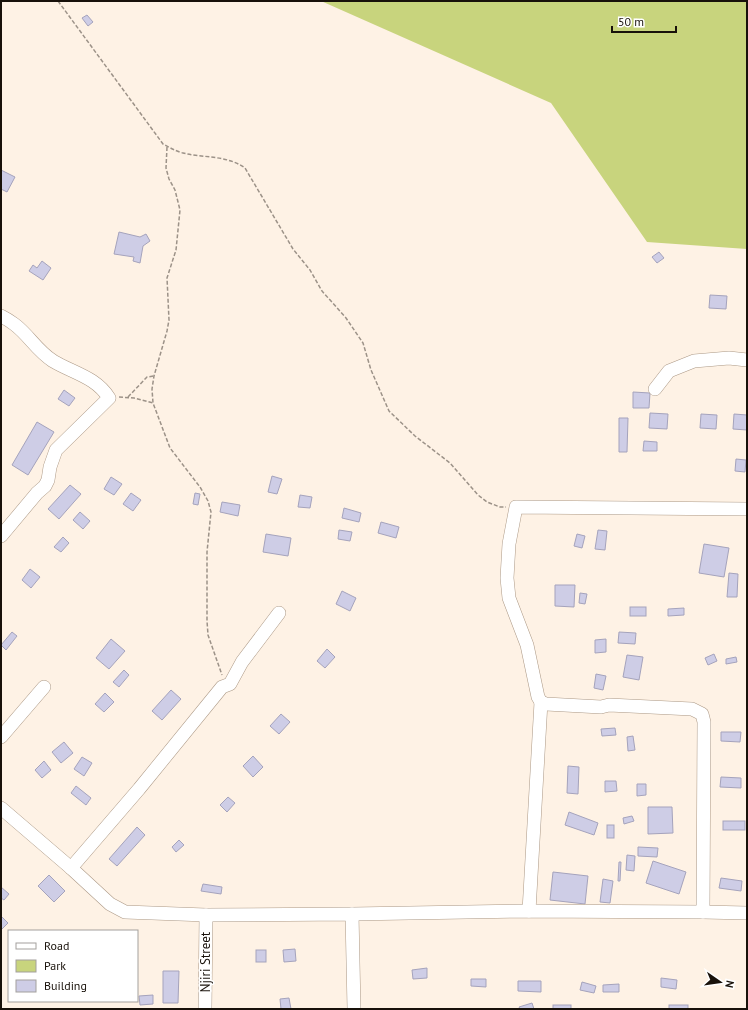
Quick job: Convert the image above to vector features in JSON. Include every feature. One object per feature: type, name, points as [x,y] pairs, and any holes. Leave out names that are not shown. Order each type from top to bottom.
[{"type":"street","points":[[1,316],[15,324],[36,348],[52,360],[100,386],[109,398],[56,450],[45,486],[37,493],[1,536]]},
{"type":"street","points":[[655,389],[669,372],[694,361],[729,358],[747,360]]},
{"type":"street","points":[[529,912],[541,702],[538,697],[527,645],[510,598],[507,578],[509,544],[516,507],[747,509]]},
{"type":"street","points":[[71,868],[139,789],[222,687],[230,684],[242,662],[279,613]]},
{"type":"street","points":[[1,737],[44,687]]},
{"type":"street","points":[[541,702],[546,704],[601,707],[609,705],[692,709],[702,714],[704,722],[703,912]]},
{"type":"street","points":[[1,808],[71,868],[110,904],[124,912],[206,915],[529,912],[747,913]]},
{"type":"street","points":[[352,914],[354,1009]]},
{"type":"street","name":"Njiri Street","points":[[205,1009],[206,915]]},
{"type":"path","points":[[58,1],[163,144],[182,153],[237,162],[245,168],[293,248],[310,270],[322,291],[346,318],[363,343],[371,370],[389,411],[415,436],[450,463],[487,502],[500,507],[516,507]]},
{"type":"path","points":[[167,146],[166,168],[169,179],[176,190],[180,210],[176,250],[167,278],[169,320],[154,376],[152,403],[170,448],[200,487],[208,501],[211,512],[207,552],[207,628],[224,681],[222,687]]},
{"type":"path","points":[[152,403],[128,397],[147,377],[154,376]]},
{"type":"green space","points":[[321,1],[747,1],[747,249],[647,242],[551,103]]},
{"type":"building","points":[[87,15],[93,22],[88,26],[82,18]]},
{"type":"building","points":[[1,170],[15,177],[7,192],[1,189]]},
{"type":"building","points":[[119,232],[140,237],[146,234],[150,241],[143,246],[140,263],[133,261],[134,257],[114,254]]},
{"type":"building","points":[[659,252],[664,258],[657,263],[652,257]]},
{"type":"building","points":[[42,261],[51,268],[43,280],[29,271],[33,265],[37,268]]},
{"type":"building","points":[[710,295],[727,296],[726,309],[709,308]]},
{"type":"building","points":[[64,390],[75,398],[69,406],[58,399]]},
{"type":"building","points":[[633,392],[650,393],[649,408],[633,408]]},
{"type":"building","points":[[650,413],[668,414],[667,429],[649,428]]},
{"type":"building","points":[[701,414],[717,415],[716,429],[700,428]]},
{"type":"building","points":[[734,414],[747,415],[747,430],[733,429]]},
{"type":"building","points":[[619,418],[628,418],[627,452],[619,452]]},
{"type":"building","points":[[37,422],[54,432],[28,475],[12,465]]},
{"type":"building","points":[[644,441],[657,442],[657,451],[643,451]]},
{"type":"building","points":[[736,459],[746,460],[745,472],[735,471]]},
{"type":"building","points":[[272,476],[282,479],[277,494],[268,492]]},
{"type":"building","points":[[111,477],[122,484],[114,495],[104,489]]},
{"type":"building","points":[[70,485],[81,494],[59,519],[48,509]]},
{"type":"building","points":[[131,493],[141,500],[133,511],[123,504]]},
{"type":"building","points":[[195,493],[200,494],[198,505],[193,504]]},
{"type":"building","points":[[300,495],[312,497],[310,508],[298,507]]},
{"type":"building","points":[[222,502],[240,505],[238,516],[220,512]]},
{"type":"building","points":[[344,508],[361,513],[359,522],[342,518]]},
{"type":"building","points":[[80,512],[90,521],[83,529],[73,520]]},
{"type":"building","points":[[381,522],[399,527],[396,538],[378,533]]},
{"type":"building","points":[[339,530],[352,532],[350,541],[338,539]]},
{"type":"building","points":[[598,530],[607,531],[605,550],[595,549]]},
{"type":"building","points":[[266,534],[291,538],[288,556],[263,552]]},
{"type":"building","points":[[577,534],[585,536],[582,548],[574,546]]},
{"type":"building","points":[[63,537],[69,543],[61,552],[54,547]]},
{"type":"building","points":[[704,544],[729,548],[724,577],[699,573]]},
{"type":"building","points":[[30,569],[40,577],[31,588],[22,580]]},
{"type":"building","points":[[729,573],[738,574],[737,597],[727,597]]},
{"type":"building","points":[[555,585],[575,585],[574,607],[555,606]]},
{"type":"building","points":[[342,591],[356,598],[350,611],[336,604]]},
{"type":"building","points":[[580,593],[587,594],[585,604],[579,603]]},
{"type":"building","points":[[630,607],[646,607],[646,616],[630,616]]},
{"type":"building","points":[[684,608],[684,615],[668,616],[668,609]]},
{"type":"building","points":[[12,632],[17,636],[6,650],[1,645]]},
{"type":"building","points":[[619,632],[636,633],[635,644],[618,643]]},
{"type":"building","points":[[111,639],[125,651],[109,669],[96,658]]},
{"type":"building","points":[[606,639],[606,652],[595,653],[595,640]]},
{"type":"building","points":[[327,649],[335,657],[325,668],[317,661]]},
{"type":"building","points":[[714,654],[717,661],[708,665],[705,658]]},
{"type":"building","points":[[627,655],[643,657],[639,680],[623,677]]},
{"type":"building","points":[[736,657],[737,662],[726,664],[726,659]]},
{"type":"building","points":[[124,670],[129,675],[119,687],[113,682]]},
{"type":"building","points":[[596,674],[606,676],[603,690],[594,688]]},
{"type":"building","points":[[171,690],[181,699],[162,720],[152,711]]},
{"type":"building","points":[[105,693],[114,702],[104,712],[95,704]]},
{"type":"building","points":[[281,714],[290,722],[279,734],[270,726]]},
{"type":"building","points":[[615,728],[616,735],[602,736],[601,729]]},
{"type":"building","points":[[721,732],[741,732],[740,742],[721,741]]},
{"type":"building","points":[[633,736],[635,750],[628,751],[627,737]]},
{"type":"building","points":[[64,742],[73,753],[61,763],[52,752]]},
{"type":"building","points":[[253,756],[263,767],[253,777],[243,766]]},
{"type":"building","points":[[82,757],[92,763],[84,776],[74,769]]},
{"type":"building","points":[[44,761],[51,770],[42,778],[35,770]]},
{"type":"building","points":[[568,766],[579,767],[578,794],[567,793]]},
{"type":"building","points":[[721,777],[741,778],[741,788],[720,787]]},
{"type":"building","points":[[605,781],[616,781],[617,791],[605,792]]},
{"type":"building","points":[[637,784],[646,784],[646,795],[637,796]]},
{"type":"building","points":[[76,786],[91,798],[86,805],[71,793]]},
{"type":"building","points":[[228,797],[235,803],[227,812],[220,805]]},
{"type":"building","points":[[648,807],[672,807],[673,833],[648,834]]},
{"type":"building","points":[[569,812],[598,823],[594,835],[565,825]]},
{"type":"building","points":[[632,816],[634,821],[624,824],[623,818]]},
{"type":"building","points":[[723,821],[745,821],[745,830],[723,830]]},
{"type":"building","points":[[607,825],[614,825],[614,838],[607,838]]},
{"type":"building","points":[[137,827],[145,835],[117,866],[109,859]]},
{"type":"building","points":[[179,840],[184,845],[176,852],[172,847]]},
{"type":"building","points":[[638,847],[658,848],[657,857],[638,856]]},
{"type":"building","points":[[627,855],[635,856],[634,871],[626,870]]},
{"type":"building","points":[[653,861],[686,872],[679,894],[646,883]]},
{"type":"building","points":[[619,862],[621,862],[620,881],[618,881]]},
{"type":"building","points":[[553,872],[588,876],[585,904],[550,900]]},
{"type":"building","points":[[49,875],[65,891],[54,902],[38,886]]},
{"type":"building","points":[[721,878],[742,881],[741,891],[719,888]]},
{"type":"building","points":[[603,879],[613,881],[610,903],[600,902]]},
{"type":"building","points":[[203,884],[222,887],[221,894],[201,891]]},
{"type":"building","points":[[1,887],[9,894],[4,900],[1,898]]},
{"type":"building","points":[[1,916],[8,923],[1,930]]},
{"type":"building","points":[[295,949],[296,961],[284,962],[283,950]]},
{"type":"building","points":[[256,950],[266,950],[266,962],[256,962]]},
{"type":"building","points":[[427,968],[427,978],[413,979],[412,970]]},
{"type":"building","points":[[163,971],[179,971],[178,1003],[163,1003]]},
{"type":"building","points":[[661,978],[677,980],[676,989],[661,987]]},
{"type":"building","points":[[471,979],[486,979],[486,987],[471,986]]},
{"type":"building","points":[[518,981],[541,981],[541,992],[518,991]]},
{"type":"building","points":[[582,982],[596,986],[594,993],[580,990]]},
{"type":"building","points":[[619,984],[619,992],[603,992],[603,985]]},
{"type":"building","points":[[153,995],[153,1004],[140,1005],[139,996]]},
{"type":"building","points":[[289,998],[291,1009],[281,1009],[280,999]]},
{"type":"building","points":[[532,1003],[534,1009],[520,1009],[519,1007]]},
{"type":"building","points":[[553,1005],[571,1005],[571,1009],[553,1009]]},
{"type":"building","points":[[669,1005],[688,1005],[688,1009],[669,1009]]}]
